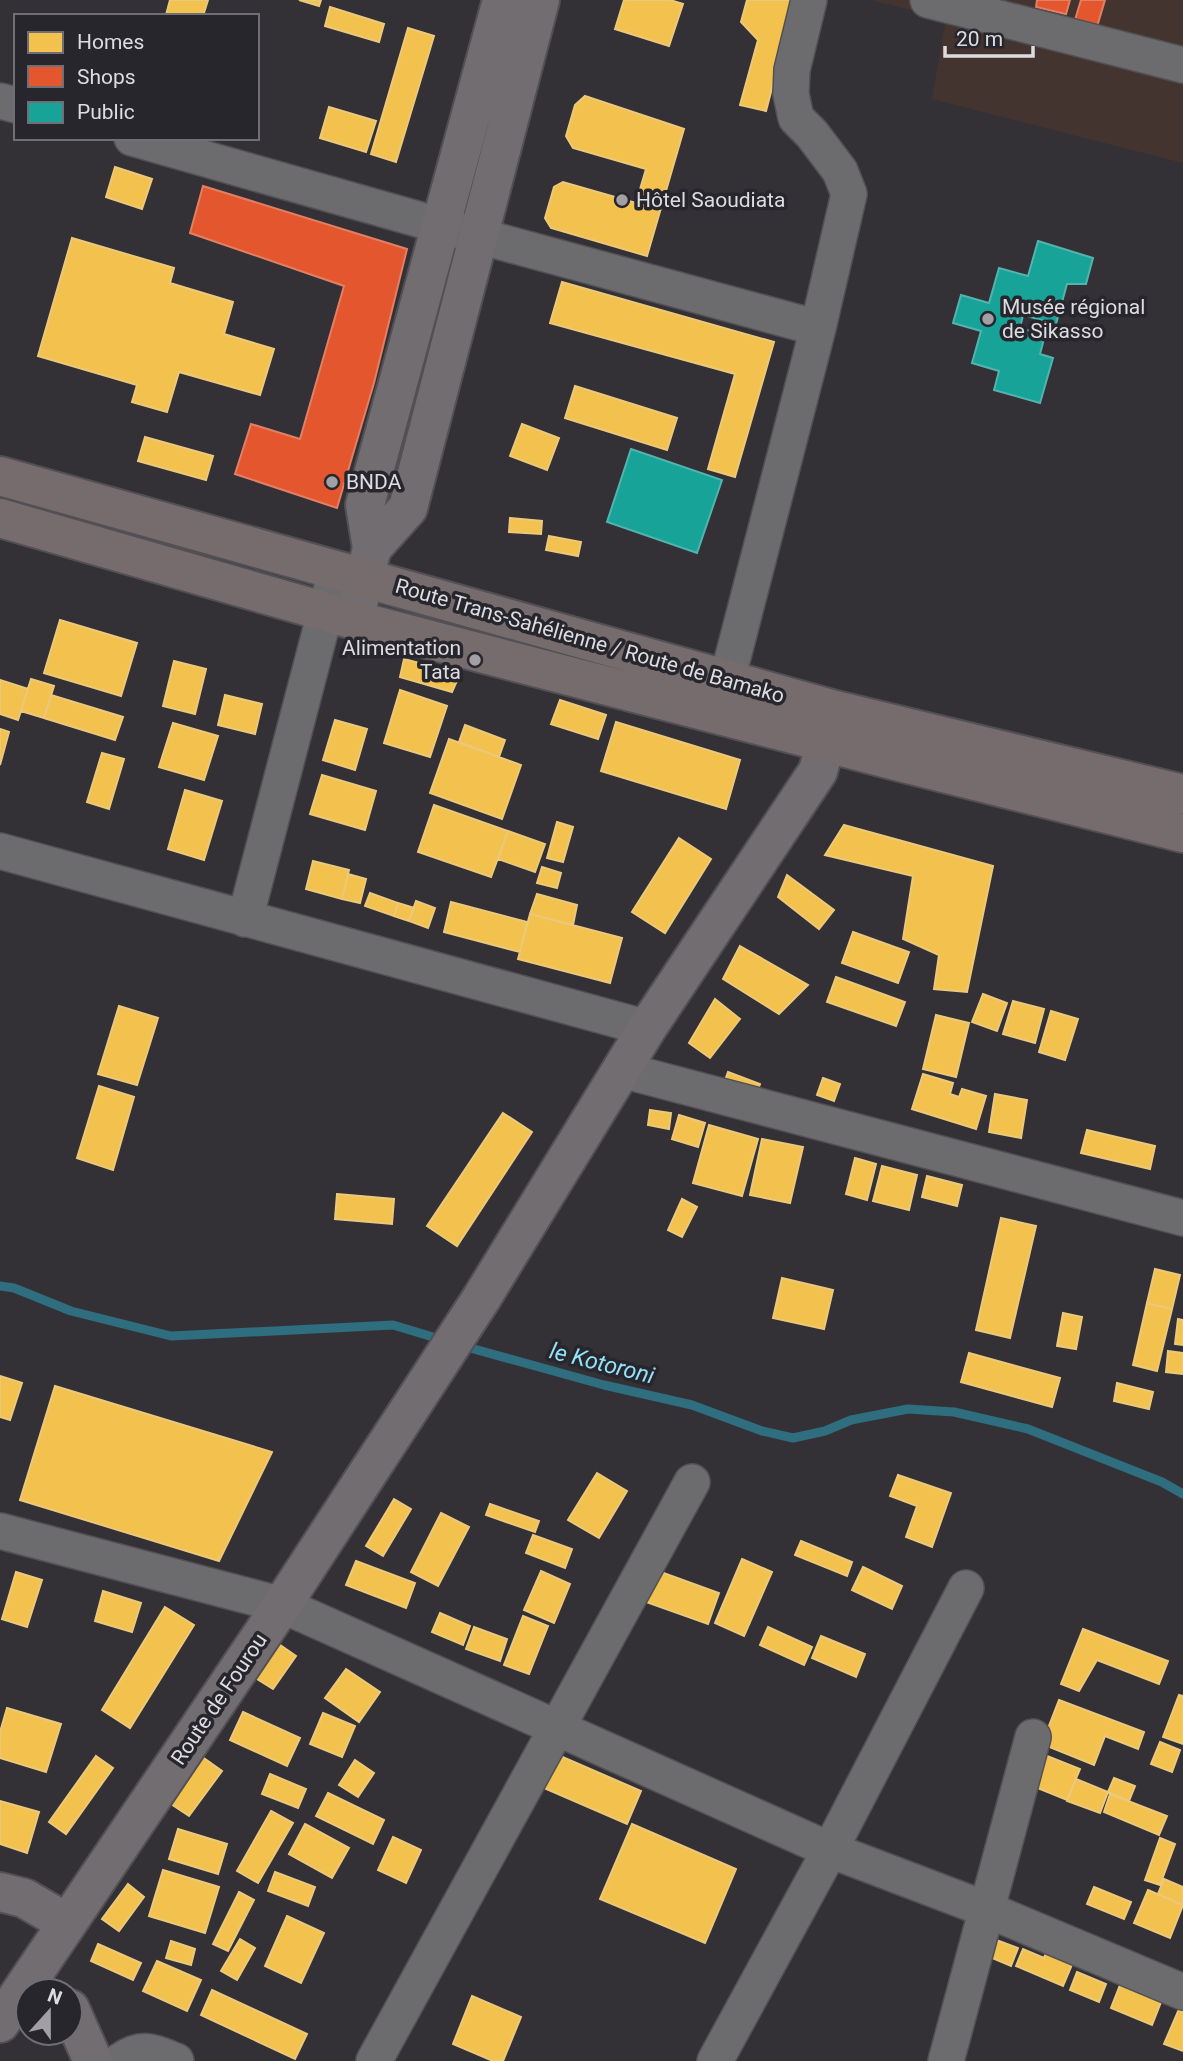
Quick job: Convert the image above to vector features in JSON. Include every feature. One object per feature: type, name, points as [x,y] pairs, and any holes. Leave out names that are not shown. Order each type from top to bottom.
[{"type":"highway","name":"Route Trans-Sahélienne / Route de Bamako","points":[[0,476],[358,565],[727,680],[831,727],[1183,833]]},
{"type":"highway","name":"Route Trans-Sahélienne / Route de Bamako","points":[[0,518],[339,616],[831,727],[1183,794]]},
{"type":"main road","points":[[339,616],[358,565],[365,505],[502,0]]},
{"type":"main road","points":[[358,565],[408,508],[540,0]]},
{"type":"main road","name":"Route de Fourou","points":[[0,2023],[282,1605],[481,1299],[647,1028],[818,771],[831,727]]},
{"type":"main road","points":[[0,1892],[24,1898],[67,1923]]},
{"type":"main road","points":[[46,1955],[56,1977]]},
{"type":"main road","points":[[84,2041],[93,2061]]},
{"type":"street","points":[[727,680],[818,328],[849,194],[840,171],[796,118],[790,94],[792,70],[809,0]]},
{"type":"street","points":[[928,0],[1183,65]]},
{"type":"street","points":[[139,140],[818,328]]},
{"type":"street","points":[[245,919],[339,616]]},
{"type":"street","points":[[0,851],[647,1028]]},
{"type":"street","points":[[622,1070],[1183,1218]]},
{"type":"street","points":[[374,2061],[692,1482]]},
{"type":"street","points":[[0,1531],[282,1605],[830,1850],[988,1910],[1183,1992]]},
{"type":"street","points":[[715,2061],[830,1850],[966,1588]]},
{"type":"street","points":[[946,2061],[1033,1737]]},
{"type":"street","points":[[120,2061],[136,2051],[149,2051],[176,2061]]},
{"type":"shaded area","points":[[871,0],[1183,0],[1183,163],[932,99],[946,19]]},
{"type":"building: Homes","points":[[170,0],[208,0],[204,14],[166,14]]},
{"type":"building: Homes","points":[[299,0],[321,0],[319,6]]},
{"type":"building: Homes","points":[[624,0],[670,0],[683,4],[669,46],[615,29]]},
{"type":"building: Homes","points":[[747,0],[795,0],[766,111],[740,105],[758,40],[741,22]]},
{"type":"building: Homes","points":[[330,7],[384,24],[379,42],[325,26]]},
{"type":"building: Homes","points":[[408,28],[434,36],[396,162],[371,154]]},
{"type":"building: Homes","points":[[585,96],[684,129],[647,256],[551,228],[545,218],[554,187],[563,182],[636,203],[646,169],[573,148],[566,136],[575,105]]},
{"type":"building: Homes","points":[[329,107],[376,121],[366,152],[320,138]]},
{"type":"building: Homes","points":[[115,167],[152,179],[142,209],[106,197]]},
{"type":"building: Homes","points":[[72,238],[174,268],[170,283],[233,302],[224,334],[274,349],[260,395],[179,372],[167,412],[132,402],[137,385],[38,356]]},
{"type":"building: Homes","points":[[562,282],[774,342],[735,477],[708,469],[735,374],[550,323]]},
{"type":"building: Homes","points":[[575,386],[677,418],[667,450],[565,418]]},
{"type":"building: Homes","points":[[522,424],[559,438],[547,470],[510,456]]},
{"type":"building: Homes","points":[[145,437],[213,456],[206,480],[138,461]]},
{"type":"building: Homes","points":[[510,518],[542,521],[541,534],[509,532]]},
{"type":"building: Homes","points":[[549,536],[581,542],[578,556],[546,550]]},
{"type":"building: Homes","points":[[60,620],[137,643],[121,696],[44,673]]},
{"type":"building: Homes","points":[[404,659],[460,674],[452,692],[400,677]]},
{"type":"building: Homes","points":[[174,661],[206,669],[195,714],[163,706]]},
{"type":"building: Homes","points":[[31,679],[54,686],[44,718],[21,711]]},
{"type":"building: Homes","points":[[0,680],[28,689],[18,720],[0,714]]},
{"type":"building: Homes","points":[[400,690],[447,706],[430,757],[384,743]]},
{"type":"building: Homes","points":[[51,695],[123,717],[115,740],[44,718]]},
{"type":"building: Homes","points":[[225,695],[262,704],[255,734],[218,725]]},
{"type":"building: Homes","points":[[560,700],[606,715],[598,739],[551,724]]},
{"type":"building: Homes","points":[[335,720],[367,729],[355,770],[323,760]]},
{"type":"building: Homes","points":[[616,722],[740,760],[726,809],[601,771]]},
{"type":"building: Homes","points":[[173,723],[218,736],[204,780],[159,767]]},
{"type":"building: Homes","points":[[465,725],[505,740],[499,757],[459,742]]},
{"type":"building: Homes","points":[[0,729],[9,732],[0,765]]},
{"type":"building: Homes","points":[[449,739],[521,765],[502,819],[430,793]]},
{"type":"building: Homes","points":[[102,753],[124,759],[109,809],[87,802]]},
{"type":"building: Homes","points":[[322,775],[376,791],[365,830],[310,814]]},
{"type":"building: Homes","points":[[185,790],[222,801],[204,860],[168,849]]},
{"type":"building: Homes","points":[[434,805],[508,831],[491,877],[418,852]]},
{"type":"building: Homes","points":[[557,822],[573,827],[563,862],[547,858]]},
{"type":"building: Homes","points":[[844,825],[993,866],[967,992],[934,989],[939,955],[903,939],[913,876],[825,855]]},
{"type":"building: Homes","points":[[508,831],[545,844],[535,872],[498,859]]},
{"type":"building: Homes","points":[[679,838],[711,859],[665,933],[632,912]]},
{"type":"building: Homes","points":[[313,861],[349,870],[342,899],[306,889]]},
{"type":"building: Homes","points":[[542,867],[561,873],[557,888],[537,883]]},
{"type":"building: Homes","points":[[348,874],[366,879],[360,903],[342,899]]},
{"type":"building: Homes","points":[[787,875],[834,910],[819,929],[778,897]]},
{"type":"building: Homes","points":[[370,893],[398,903],[394,916],[365,906]]},
{"type":"building: Homes","points":[[537,894],[577,905],[573,925],[530,914]]},
{"type":"building: Homes","points":[[416,901],[435,908],[428,928],[409,921]]},
{"type":"building: Homes","points":[[451,902],[527,922],[520,952],[444,932]]},
{"type":"building: Homes","points":[[398,903],[414,908],[409,921],[394,916]]},
{"type":"building: Homes","points":[[530,914],[622,938],[610,983],[518,959]]},
{"type":"building: Homes","points":[[853,932],[909,952],[898,983],[842,963]]},
{"type":"building: Homes","points":[[740,946],[808,985],[779,1014],[723,979]]},
{"type":"building: Homes","points":[[836,977],[905,1002],[896,1026],[827,1002]]},
{"type":"building: Homes","points":[[983,994],[1007,1003],[997,1031],[972,1022]]},
{"type":"building: Homes","points":[[715,999],[740,1019],[710,1058],[689,1043]]},
{"type":"building: Homes","points":[[1013,1001],[1044,1009],[1035,1043],[1003,1034]]},
{"type":"building: Homes","points":[[119,1006],[158,1018],[137,1085],[98,1074]]},
{"type":"building: Homes","points":[[1051,1011],[1078,1019],[1065,1060],[1039,1052]]},
{"type":"building: Homes","points":[[936,1015],[969,1023],[956,1077],[923,1069]]},
{"type":"building: Homes","points":[[728,1072],[760,1084],[755,1097],[723,1086]]},
{"type":"building: Homes","points":[[923,1074],[953,1083],[950,1094],[959,1097],[962,1089],[986,1096],[976,1129],[912,1109]]},
{"type":"building: Homes","points":[[823,1078],[840,1084],[834,1101],[817,1095]]},
{"type":"building: Homes","points":[[99,1086],[134,1097],[113,1170],[77,1158]]},
{"type":"building: Homes","points":[[995,1094],[1027,1100],[1021,1138],[989,1132]]},
{"type":"building: Homes","points":[[650,1110],[671,1113],[669,1129],[648,1125]]},
{"type":"building: Homes","points":[[503,1113],[532,1132],[457,1246],[427,1226]]},
{"type":"building: Homes","points":[[679,1115],[705,1123],[698,1147],[672,1139]]},
{"type":"building: Homes","points":[[709,1125],[758,1139],[742,1196],[693,1183]]},
{"type":"building: Homes","points":[[1087,1130],[1155,1146],[1150,1169],[1081,1153]]},
{"type":"building: Homes","points":[[762,1139],[803,1147],[790,1203],[750,1195]]},
{"type":"building: Homes","points":[[855,1158],[876,1164],[867,1200],[846,1194]]},
{"type":"building: Homes","points":[[882,1166],[917,1175],[909,1210],[873,1201]]},
{"type":"building: Homes","points":[[927,1176],[962,1185],[957,1206],[922,1197]]},
{"type":"building: Homes","points":[[337,1194],[394,1199],[392,1224],[335,1219]]},
{"type":"building: Homes","points":[[682,1199],[697,1207],[682,1237],[668,1230]]},
{"type":"building: Homes","points":[[1001,1218],[1036,1226],[1010,1338],[976,1330]]},
{"type":"building: Homes","points":[[1155,1269],[1180,1275],[1172,1309],[1147,1303]]},
{"type":"building: Homes","points":[[782,1278],[833,1290],[824,1329],[773,1318]]},
{"type":"building: Homes","points":[[1147,1303],[1172,1309],[1157,1371],[1133,1365]]},
{"type":"building: Homes","points":[[1063,1313],[1082,1317],[1076,1349],[1057,1346]]},
{"type":"building: Homes","points":[[1178,1319],[1183,1320],[1183,1345],[1175,1344]]},
{"type":"building: Homes","points":[[1168,1351],[1183,1353],[1183,1374],[1166,1372]]},
{"type":"building: Homes","points":[[969,1353],[1060,1378],[1052,1407],[961,1382]]},
{"type":"building: Homes","points":[[0,1376],[22,1383],[10,1420],[0,1417]]},
{"type":"building: Homes","points":[[1117,1383],[1153,1392],[1149,1409],[1114,1401]]},
{"type":"building: Homes","points":[[55,1386],[272,1452],[219,1561],[20,1500]]},
{"type":"building: Homes","points":[[597,1473],[627,1491],[599,1538],[568,1520]]},
{"type":"building: Homes","points":[[898,1475],[951,1493],[932,1547],[906,1537],[917,1506],[890,1496]]},
{"type":"building: Homes","points":[[394,1499],[411,1509],[383,1556],[366,1546]]},
{"type":"building: Homes","points":[[490,1504],[539,1521],[535,1532],[486,1515]]},
{"type":"building: Homes","points":[[441,1513],[469,1527],[438,1586],[411,1572]]},
{"type":"building: Homes","points":[[533,1535],[572,1549],[565,1568],[526,1553]]},
{"type":"building: Homes","points":[[801,1541],[852,1562],[847,1576],[795,1555]]},
{"type":"building: Homes","points":[[742,1559],[772,1572],[744,1636],[715,1623]]},
{"type":"building: Homes","points":[[356,1561],[415,1583],[406,1608],[346,1585]]},
{"type":"building: Homes","points":[[863,1567],[902,1586],[892,1609],[852,1590]]},
{"type":"building: Homes","points":[[541,1571],[570,1584],[554,1623],[524,1610]]},
{"type":"building: Homes","points":[[658,1571],[719,1593],[708,1624],[646,1602]]},
{"type":"building: Homes","points":[[16,1572],[42,1580],[27,1627],[2,1619]]},
{"type":"building: Homes","points":[[103,1591],[141,1603],[132,1632],[95,1621]]},
{"type":"building: Homes","points":[[165,1607],[194,1625],[130,1728],[102,1710]]},
{"type":"building: Homes","points":[[440,1613],[470,1626],[463,1645],[432,1632]]},
{"type":"building: Homes","points":[[523,1616],[548,1626],[529,1674],[504,1665]]},
{"type":"building: Homes","points":[[474,1627],[507,1639],[500,1661],[466,1649]]},
{"type":"building: Homes","points":[[768,1627],[812,1647],[804,1665],[760,1645]]},
{"type":"building: Homes","points":[[1083,1629],[1168,1661],[1159,1684],[1097,1660],[1079,1691],[1061,1684]]},
{"type":"building: Homes","points":[[821,1636],[865,1654],[856,1677],[812,1658]]},
{"type":"building: Homes","points":[[273,1640],[296,1656],[273,1689],[249,1674]]},
{"type":"building: Homes","points":[[346,1669],[380,1692],[359,1722],[325,1698]]},
{"type":"building: Homes","points":[[1179,1695],[1183,1696],[1183,1744],[1163,1737]]},
{"type":"building: Homes","points":[[1059,1700],[1144,1732],[1138,1749],[1105,1736],[1094,1765],[1042,1744]]},
{"type":"building: Homes","points":[[7,1708],[61,1724],[46,1772],[0,1758],[0,1732]]},
{"type":"building: Homes","points":[[243,1712],[300,1738],[287,1766],[230,1740]]},
{"type":"building: Homes","points":[[323,1713],[355,1726],[342,1757],[310,1744]]},
{"type":"building: Homes","points":[[1160,1742],[1180,1750],[1172,1772],[1151,1764]]},
{"type":"building: Homes","points":[[551,1752],[641,1791],[627,1824],[537,1785]]},
{"type":"building: Homes","points":[[1042,1754],[1080,1769],[1067,1800],[1030,1785]]},
{"type":"building: Homes","points":[[96,1756],[113,1768],[66,1834],[49,1822]]},
{"type":"building: Homes","points":[[201,1756],[222,1771],[189,1816],[168,1802]]},
{"type":"building: Homes","points":[[355,1760],[374,1773],[358,1797],[339,1785]]},
{"type":"building: Homes","points":[[270,1774],[306,1789],[298,1808],[262,1794]]},
{"type":"building: Homes","points":[[1114,1778],[1135,1786],[1129,1801],[1108,1792]]},
{"type":"building: Homes","points":[[1076,1779],[1108,1792],[1100,1813],[1067,1801]]},
{"type":"building: Homes","points":[[328,1793],[384,1820],[373,1844],[316,1816]]},
{"type":"building: Homes","points":[[1110,1794],[1167,1816],[1159,1835],[1104,1812]]},
{"type":"building: Homes","points":[[0,1801],[39,1812],[27,1853],[0,1844]]},
{"type":"building: Homes","points":[[271,1811],[293,1823],[258,1883],[237,1871]]},
{"type":"building: Homes","points":[[305,1824],[349,1848],[332,1878],[289,1854]]},
{"type":"building: Homes","points":[[632,1824],[736,1869],[705,1943],[600,1899]]},
{"type":"building: Homes","points":[[178,1829],[227,1844],[218,1874],[169,1859]]},
{"type":"building: Homes","points":[[393,1837],[421,1850],[406,1883],[378,1870]]},
{"type":"building: Homes","points":[[1160,1838],[1175,1844],[1160,1885],[1145,1880]]},
{"type":"building: Homes","points":[[163,1870],[219,1887],[205,1933],[149,1916]]},
{"type":"building: Homes","points":[[275,1872],[315,1887],[308,1906],[268,1891]]},
{"type":"building: Homes","points":[[1164,1879],[1183,1887],[1183,1905],[1158,1894]]},
{"type":"building: Homes","points":[[128,1884],[144,1897],[119,1931],[102,1919]]},
{"type":"building: Homes","points":[[1094,1887],[1131,1902],[1124,1919],[1087,1904]]},
{"type":"building: Homes","points":[[1148,1890],[1183,1905],[1170,1938],[1134,1923]]},
{"type":"building: Homes","points":[[239,1892],[254,1900],[228,1951],[213,1944]]},
{"type":"building: Homes","points":[[287,1916],[324,1933],[301,1983],[265,1966]]},
{"type":"building: Homes","points":[[991,1938],[1018,1948],[1011,1966],[985,1955]]},
{"type":"building: Homes","points":[[240,1939],[255,1948],[237,1980],[221,1971]]},
{"type":"building: Homes","points":[[171,1941],[195,1949],[191,1965],[166,1958]]},
{"type":"building: Homes","points":[[98,1944],[141,1963],[133,1980],[91,1961]]},
{"type":"building: Homes","points":[[1049,1945],[1076,1955],[1063,1986],[1016,1966],[1023,1949],[1044,1958]]},
{"type":"building: Homes","points":[[157,1961],[201,1980],[187,2011],[143,1991]]},
{"type":"building: Homes","points":[[1077,1972],[1106,1984],[1099,2002],[1070,1990]]},
{"type":"building: Homes","points":[[1120,1985],[1161,2002],[1152,2025],[1111,2008]]},
{"type":"building: Homes","points":[[212,1990],[307,2034],[295,2059],[201,2015]]},
{"type":"building: Homes","points":[[472,1996],[521,2017],[503,2061],[493,2061],[453,2044]]},
{"type":"building: Homes","points":[[1179,2009],[1183,2011],[1183,2051],[1164,2044]]},
{"type":"building: Shops","points":[[1037,0],[1070,0],[1066,14],[1036,7]]},
{"type":"building: Shops","points":[[1081,0],[1105,0],[1096,30],[1074,23]]},
{"type":"building: Shops","points":[[203,186],[407,249],[374,383],[337,508],[235,474],[251,424],[300,439],[344,286],[190,233]]},
{"type":"building: Public","name":"Musée régional de Sikasso","points":[[1038,241],[1093,258],[1086,284],[1067,284],[1056,324],[1023,315],[1020,328],[1045,335],[1040,354],[1053,358],[1040,403],[994,390],[999,371],[972,363],[981,331],[953,323],[961,295],[989,303],[999,268],[1028,276]]},
{"type":"building: Public","points":[[631,449],[722,480],[697,553],[607,522]]},
{"type":"waterway","name":"le Kotoroni","points":[[0,1286],[14,1288],[71,1311],[171,1336],[393,1325],[443,1340]]},
{"type":"waterway","name":"le Kotoroni","points":[[463,1346],[604,1385],[692,1405],[762,1431],[793,1438],[825,1431],[851,1420],[908,1409],[954,1412],[1028,1429],[1162,1482],[1183,1494]]},
{"type":"place","name":"Hôtel Saoudiata","points":[[622,200]]},
{"type":"place","name":"Musée régional de Sikasso","points":[[988,319]]},
{"type":"place","name":"BNDA","points":[[332,482]]},
{"type":"place","name":"Alimentation Tata","points":[[475,660]]}]
